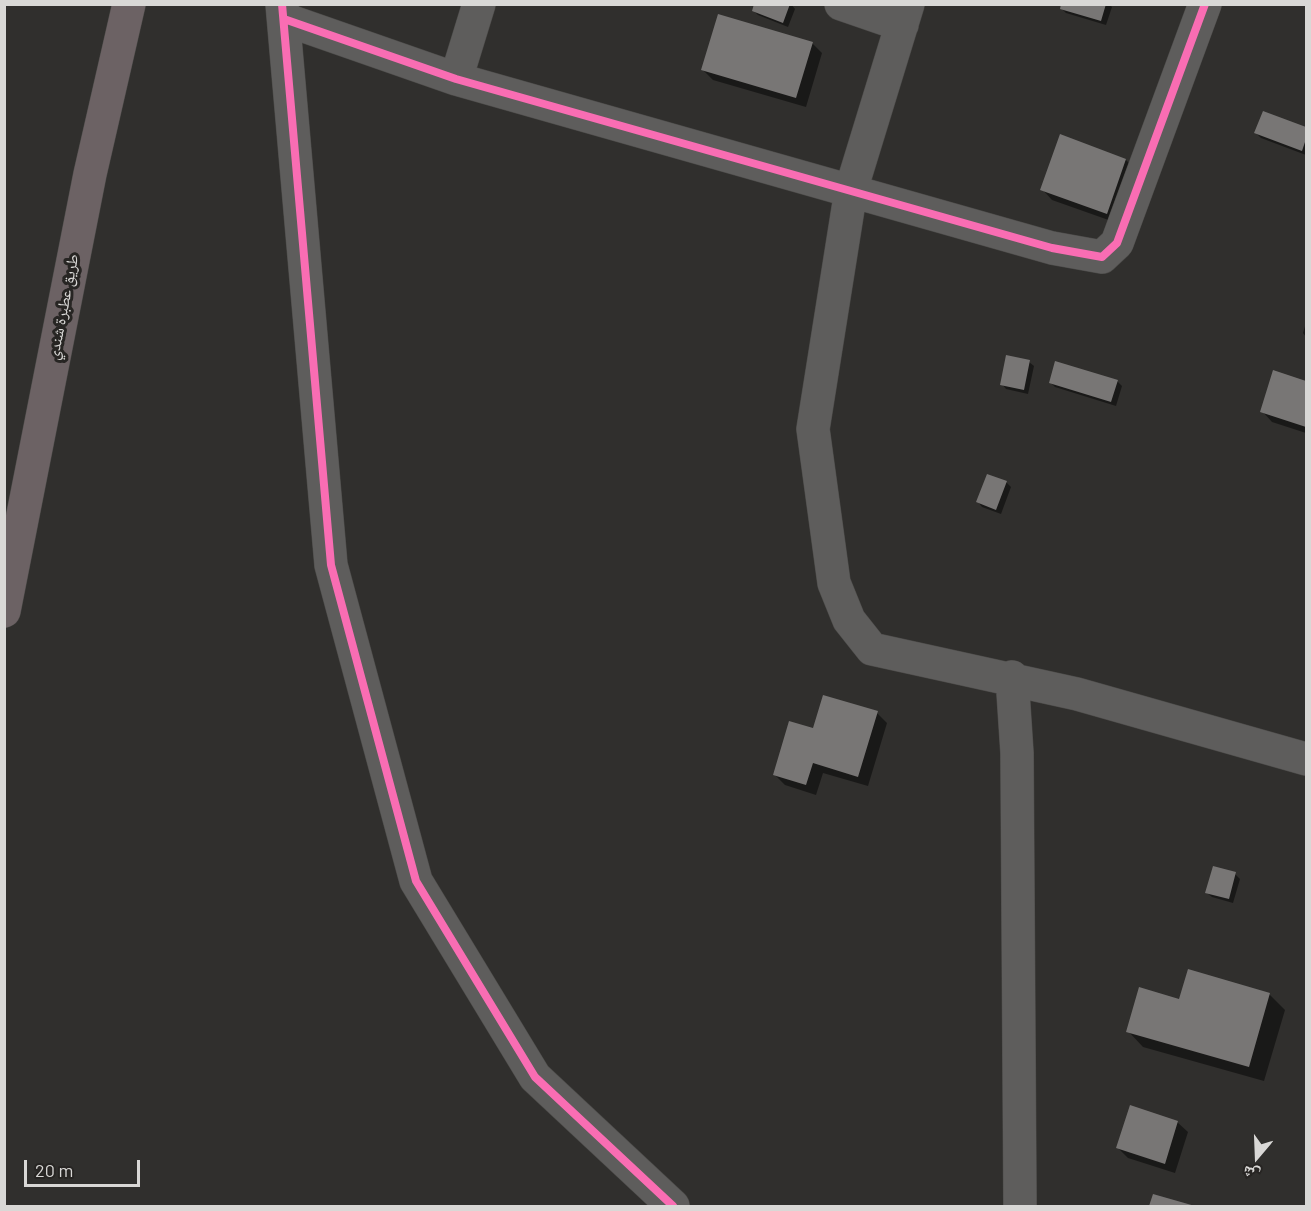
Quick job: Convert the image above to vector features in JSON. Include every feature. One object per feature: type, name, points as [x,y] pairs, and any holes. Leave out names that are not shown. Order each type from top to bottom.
[{"type":"highway","name":"طريق عطبرة شندي","points":[[4,611],[90,174],[129,4]]},
{"type":"street","points":[[456,79],[479,4]]},
{"type":"street","points":[[841,4],[905,15],[851,190],[813,429],[834,583],[849,620],[872,649],[1012,677],[1306,759]]},
{"type":"street","points":[[673,1206],[535,1077],[416,881],[330,565],[283,12],[456,79],[1052,248],[1102,257],[1117,243],[1205,4]]},
{"type":"street","points":[[1012,677],[1017,753],[1020,1206]]},
{"type":"building","points":[[754,4],[790,4],[783,23],[752,11]]},
{"type":"building","points":[[1061,4],[1106,4],[1101,21],[1060,9]]},
{"type":"building","points":[[718,14],[813,42],[796,98],[701,70]]},
{"type":"building","points":[[1263,111],[1306,127],[1306,139],[1302,151],[1254,133]]},
{"type":"building","points":[[1060,134],[1126,159],[1107,214],[1040,190]]},
{"type":"building","points":[[1006,355],[1030,360],[1024,390],[1000,385]]},
{"type":"building","points":[[1055,361],[1118,380],[1111,402],[1049,383]]},
{"type":"building","points":[[1273,370],[1306,381],[1306,427],[1260,412]]},
{"type":"building","points":[[987,474],[1007,481],[996,510],[976,502]]},
{"type":"building","points":[[823,695],[878,711],[858,777],[813,763],[806,785],[773,775],[789,721],[813,728]]},
{"type":"building","points":[[1213,866],[1236,872],[1229,899],[1205,893]]},
{"type":"building","points":[[1188,969],[1270,993],[1249,1067],[1126,1032],[1139,987],[1179,999]]},
{"type":"building","points":[[1130,1105],[1178,1121],[1165,1164],[1116,1148]]},
{"type":"building","points":[[1153,1194],[1195,1206],[1149,1206]]},
{"type":"cycle path","points":[[282,4],[331,565],[416,881],[535,1077],[673,1206]]},
{"type":"cycle path","points":[[284,19],[456,79],[1052,248],[1102,257],[1117,243],[1205,4]]}]
